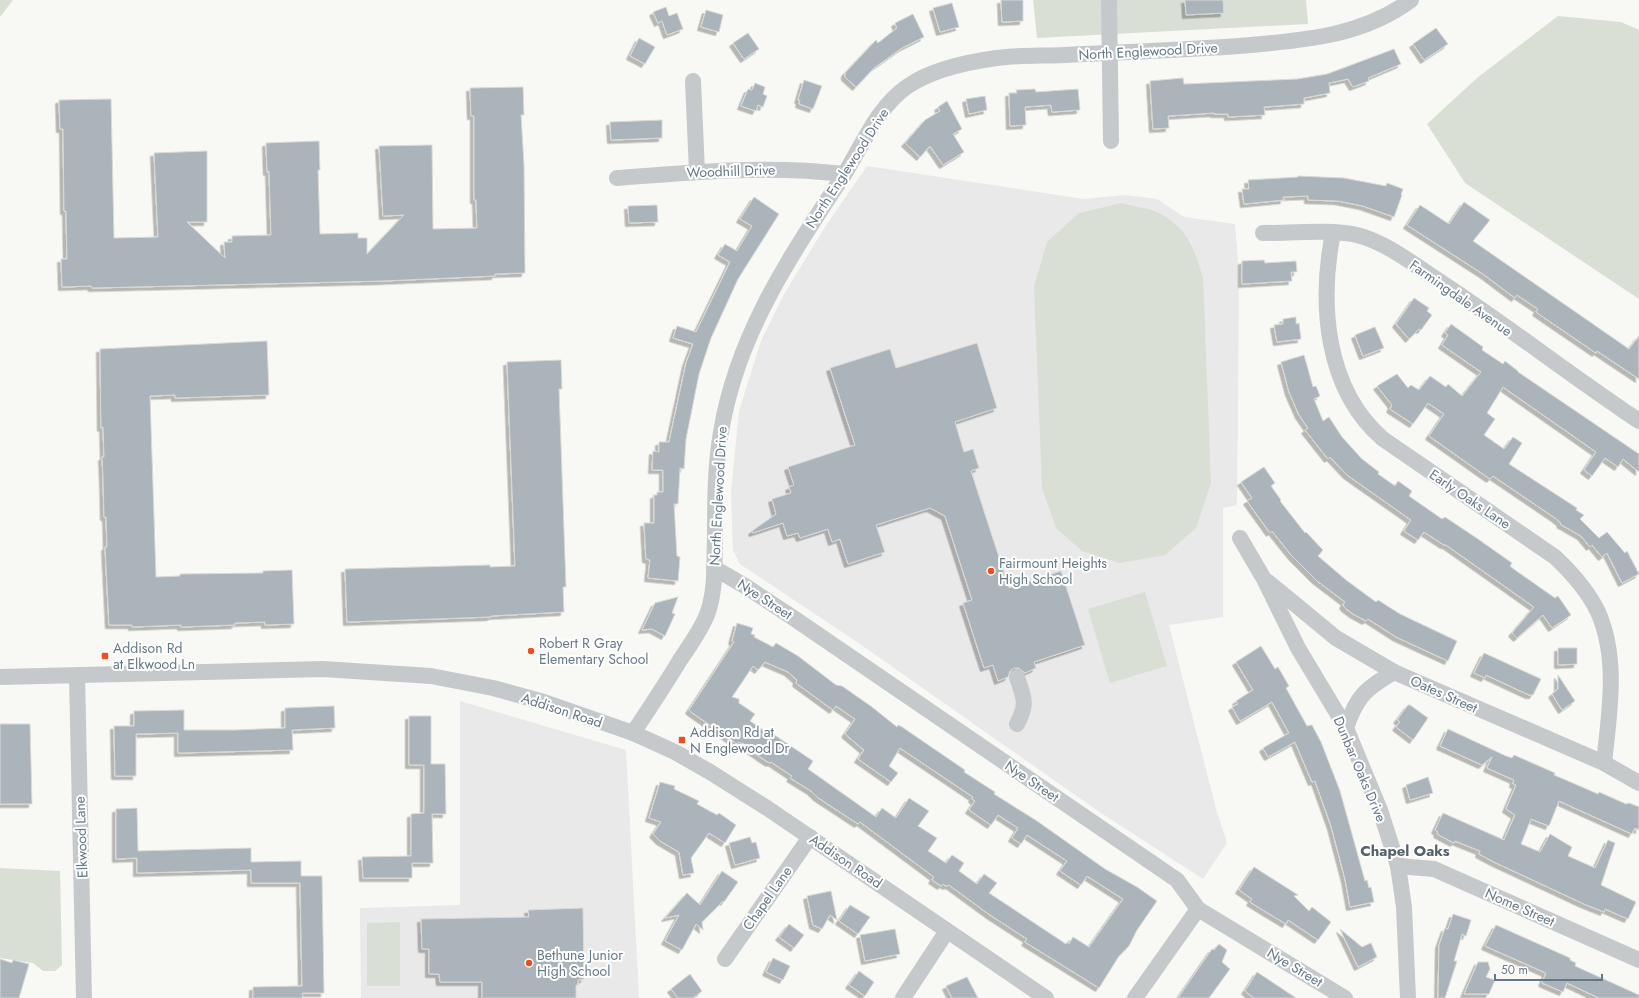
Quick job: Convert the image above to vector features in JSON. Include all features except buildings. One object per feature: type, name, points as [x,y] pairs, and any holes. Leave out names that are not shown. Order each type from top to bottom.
[{"type":"street","points":[[1109,0],[1111,52],[1111,141]]},
{"type":"street","name":"North Englewood Drive","points":[[633,733],[702,626],[711,600],[714,568],[715,501],[720,436],[726,400],[747,337],[779,276],[812,220],[844,174],[873,124],[885,108],[907,86],[940,71],[998,58],[1222,47],[1313,39],[1344,32],[1367,24],[1395,12],[1411,0]]},
{"type":"street","points":[[693,81],[697,172]]},
{"type":"street","name":"Woodhill Drive","points":[[617,178],[697,172],[781,169],[844,174]]},
{"type":"street","name":"Farmingdale Avenue","points":[[1263,233],[1333,233],[1357,235],[1402,256],[1639,421]]},
{"type":"street","name":"Early Oaks Lane","points":[[1333,233],[1329,256],[1327,284],[1330,336],[1338,370],[1351,399],[1363,419],[1383,439],[1555,557],[1577,580],[1598,612],[1606,636],[1610,663],[1608,721],[1604,764]]},
{"type":"street","name":"Dunbar Oaks Drive","points":[[1240,538],[1264,578],[1286,626],[1346,728],[1380,810],[1398,866],[1404,907],[1408,998]]},
{"type":"street","name":"Nye Street","points":[[714,568],[745,586],[792,617],[1177,880],[1198,908],[1345,998]]},
{"type":"street","name":"Oates Street","points":[[1264,578],[1336,638],[1394,672],[1604,764],[1639,783]]},
{"type":"street","name":"Addison Road","points":[[0,677],[323,669],[431,676],[492,688],[544,702],[633,733],[675,752],[710,772],[810,837],[1046,998]]},
{"type":"street","points":[[1346,728],[1353,706],[1365,691],[1394,672]]},
{"type":"street","name":"Elkwood Lane","points":[[77,675],[84,998]]},
{"type":"street","points":[[1016,677],[1024,702],[1024,711],[1017,724]]},
{"type":"street","name":"Chapel Lane","points":[[725,959],[810,837]]},
{"type":"street","name":"Nome Street","points":[[1398,866],[1434,869],[1639,960]]},
{"type":"street","points":[[1135,998],[1198,908]]},
{"type":"street","points":[[903,998],[948,930]]},
{"type":"shaded area","points":[[0,0],[13,0],[0,17]]},
{"type":"shaded area","points":[[1033,0],[1306,0],[1308,24],[1037,38]]},
{"type":"shaded area","points":[[1558,16],[1621,22],[1639,30],[1639,299],[1465,183],[1427,124],[1477,78]]},
{"type":"shaded area","points":[[867,166],[1084,199],[1125,195],[1157,199],[1184,217],[1235,224],[1239,274],[1237,505],[1223,508],[1223,617],[1169,625],[1216,809],[1227,843],[1203,879],[1098,811],[857,642],[740,564],[733,550],[731,492],[739,411],[761,341],[783,296],[825,227]]},
{"type":"shaded area","points":[[1122,203],[1152,210],[1170,220],[1178,227],[1189,242],[1200,268],[1203,278],[1211,483],[1196,528],[1165,555],[1120,563],[1082,551],[1056,528],[1042,488],[1034,286],[1047,242],[1079,213]]},
{"type":"shaded area","points":[[1145,592],[1167,666],[1110,683],[1088,609]]},
{"type":"shaded area","points":[[460,701],[626,750],[639,998],[361,998],[360,908],[460,905]]},
{"type":"shaded area","points":[[0,868],[60,871],[62,965],[55,971],[43,971],[33,963],[0,958]]},
{"type":"shaded area","points":[[400,922],[400,986],[367,986],[367,923]]},
{"type":"place","name":"Fairmount Heights High School","points":[[991,571]]},
{"type":"place","name":"Robert R Gray Elementary School","points":[[531,651]]},
{"type":"place","name":"Addison Rd at Elkwood Ln","points":[[105,656]]},
{"type":"place","name":"Addison Rd at N Englewood Dr","points":[[682,740]]},
{"type":"place","name":"Bethune Junior High School","points":[[529,963]]},
{"type":"district","name":"Chapel Oaks","points":[[1405,851]]}]
